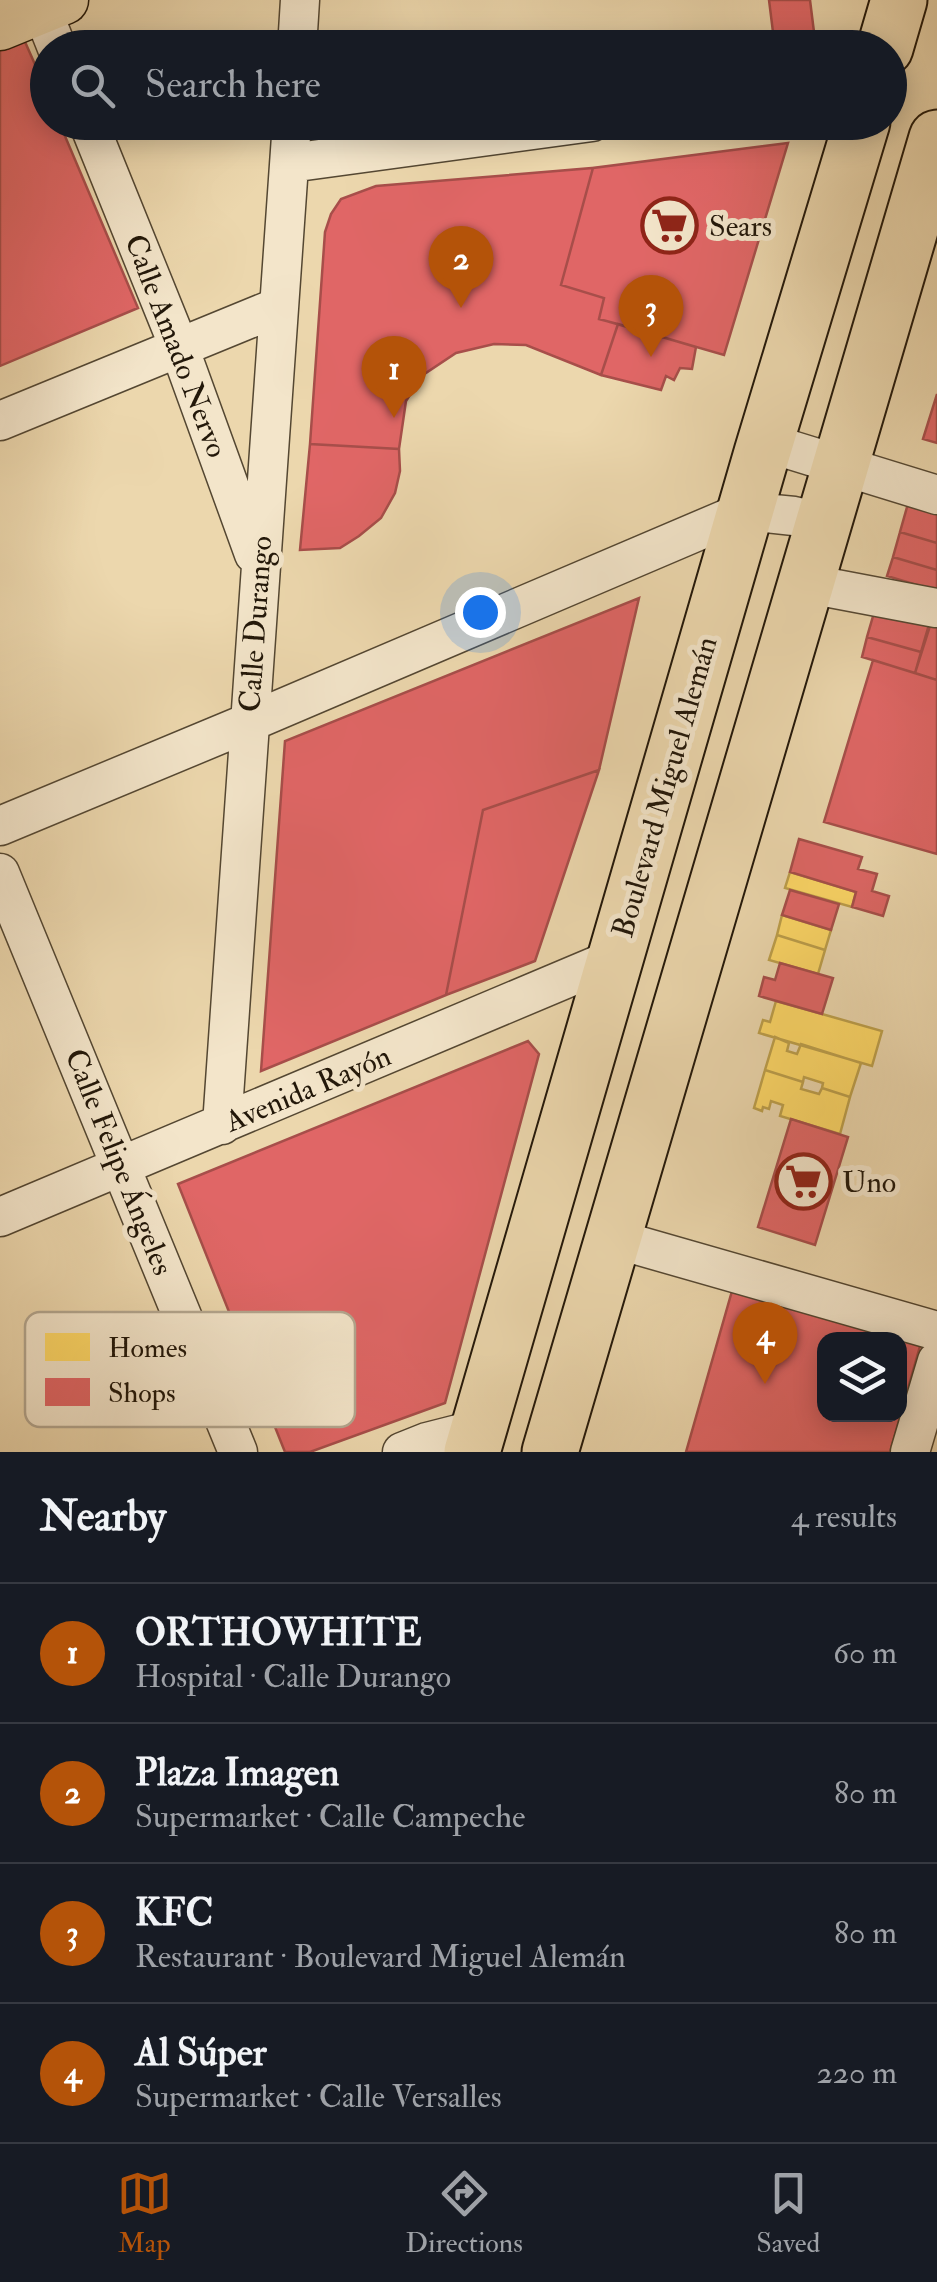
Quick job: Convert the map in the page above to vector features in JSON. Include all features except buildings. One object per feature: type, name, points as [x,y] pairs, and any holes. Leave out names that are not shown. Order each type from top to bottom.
[{"type":"highway","points":[[890,30],[899,0]]},
{"type":"highway","points":[[550,1452],[937,138]]},
{"type":"highway","name":"Boulevard Miguel Alemán","points":[[475,1440],[857,140]]},
{"type":"street","points":[[298,30],[300,0]]},
{"type":"street","name":"Calle Amado Nervo","points":[[95,140],[179,347],[260,570]]},
{"type":"street","name":"Calle Durango","points":[[222,1125],[291,140]]},
{"type":"street","points":[[290,164],[463,140]]},
{"type":"street","points":[[0,421],[278,307]]},
{"type":"street","points":[[766,442],[937,494]]},
{"type":"street","points":[[0,826],[745,511],[822,522]]},
{"type":"street","points":[[804,583],[936,608]]},
{"type":"street","name":"Calle Felipe Ángeles","points":[[0,873],[181,1312]]},
{"type":"street","name":"Avenida Rayón","points":[[0,1217],[615,958]]},
{"type":"street","points":[[612,1238],[937,1331]]},
{"type":"street","points":[[910,1452],[937,1361]]},
{"type":"street","name":"Calle Felipe Ángeles","points":[[228,1427],[238,1452]]},
{"type":"street","points":[[402,1452],[427,1442],[475,1440]]},
{"type":"place","name":"Sears","points":[[670,226]]},
{"type":"place","name":"Plaza Imagen","points":[[461,308]]},
{"type":"place","name":"KFC","points":[[651,357]]},
{"type":"place","name":"ORTHOWHITE","points":[[394,418]]},
{"type":"place","name":"Uno","points":[[803,1182]]},
{"type":"place","name":"Al Súper","points":[[765,1384]]}]
